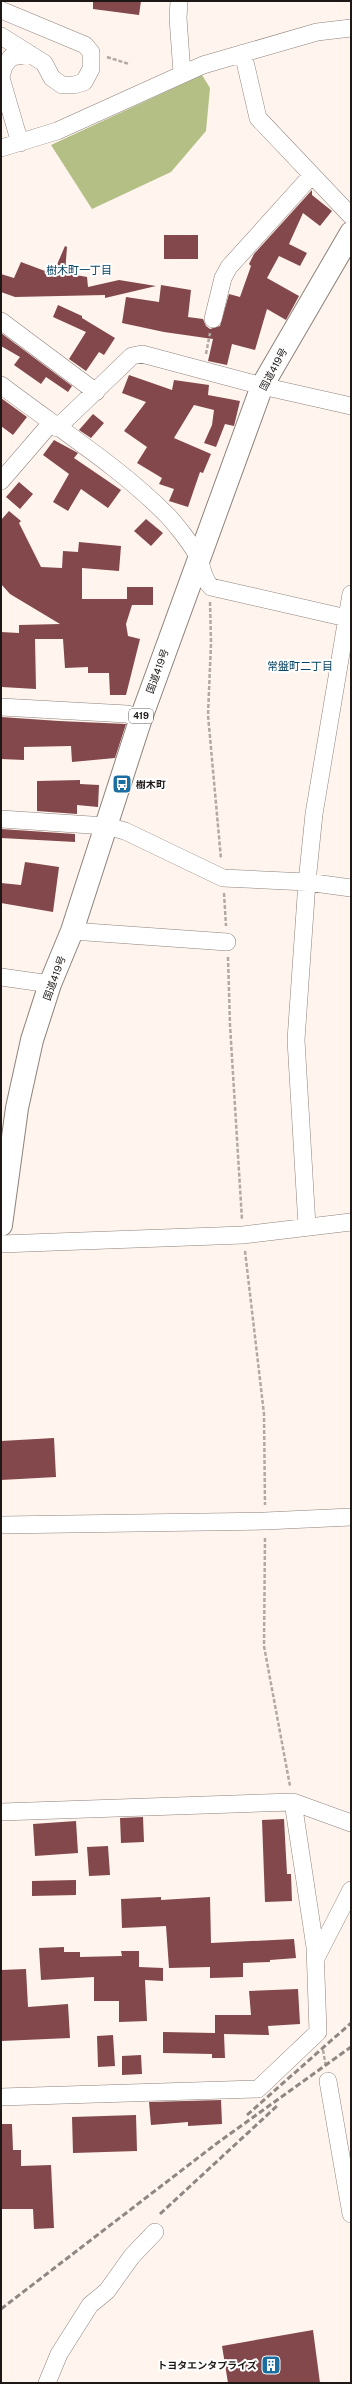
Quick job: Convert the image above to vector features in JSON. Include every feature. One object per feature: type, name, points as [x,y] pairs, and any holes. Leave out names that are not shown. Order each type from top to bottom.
[{"type":"highway","name":"国道419号","points":[[1,1224],[16,1108],[32,1040],[50,984],[72,931],[141,718],[198,557],[262,386],[351,233]]},
{"type":"street","points":[[180,1],[178,18],[182,73]]},
{"type":"street","points":[[1,10],[85,45],[91,52],[91,69],[84,82],[74,85],[62,85],[52,78],[44,62],[1,36]]},
{"type":"street","points":[[1,148],[57,131],[106,110],[182,73],[243,53],[317,32],[351,28]]},
{"type":"street","points":[[243,53],[258,118],[351,216]]},
{"type":"street","points":[[20,143],[1,78],[4,66],[11,56],[30,54]]},
{"type":"street","points":[[213,319],[223,278],[229,267],[312,175]]},
{"type":"street","points":[[1,321],[96,392]]},
{"type":"street","points":[[1,480],[54,425],[96,392],[132,356],[142,354],[262,386],[351,406]]},
{"type":"street","points":[[1,385],[124,476],[170,518],[198,557],[202,573],[211,587],[348,618]]},
{"type":"street","points":[[307,1226],[296,1040],[307,882],[314,814],[351,594]]},
{"type":"street","points":[[1,707],[127,714],[141,718]]},
{"type":"street","points":[[1,819],[106,826],[125,831],[223,878],[307,882],[351,888]]},
{"type":"street","points":[[72,931],[227,942]]},
{"type":"street","points":[[1,977],[50,984]]},
{"type":"street","points":[[1,1244],[243,1235],[307,1226],[351,1222]]},
{"type":"street","points":[[1,1525],[265,1521],[351,1517]]},
{"type":"street","points":[[1,2097],[258,2089],[318,2032],[316,1958],[293,1802]]},
{"type":"street","points":[[1,1812],[293,1802],[351,1823]]},
{"type":"street","points":[[316,1958],[351,1890]]},
{"type":"street","points":[[328,2081],[351,2214]]},
{"type":"street","points":[[46,2383],[59,2354],[90,2305],[107,2291],[132,2256],[155,2232]]},
{"type":"path","points":[[91,52],[129,64]]},
{"type":"path","points":[[202,370],[213,319]]},
{"type":"path","points":[[211,587],[209,593],[211,643],[208,715],[223,878],[230,1025],[243,1235],[264,1414],[264,1646],[293,1802]]},
{"type":"path","points":[[318,2032],[328,2081]]},
{"type":"green space","points":[[202,75],[210,88],[206,131],[171,172],[92,209],[51,145]]},
{"type":"building","points":[[93,1],[141,1],[139,15],[93,9]]},
{"type":"building","points":[[312,190],[312,195],[332,211],[320,226],[303,213],[289,244],[307,253],[300,266],[279,256],[267,278],[299,296],[286,320],[267,309],[255,350],[232,344],[227,365],[208,361],[213,339],[164,332],[122,323],[126,297],[159,302],[161,285],[191,290],[188,317],[203,319],[206,326],[210,329],[220,326],[229,294],[240,297],[251,266],[249,264],[254,254]]},
{"type":"building","points":[[164,235],[198,235],[198,259],[164,259]]},
{"type":"building","points":[[65,246],[67,247],[65,273],[87,277],[88,287],[119,280],[156,286],[105,298],[105,295],[15,297],[1,292],[1,274],[14,278],[21,262],[53,274]]},
{"type":"building","points":[[58,305],[82,316],[82,318],[115,338],[104,355],[99,352],[86,371],[69,359],[86,332],[53,317]]},
{"type":"building","points":[[1,333],[72,386],[68,392],[46,377],[41,384],[14,365],[20,357],[1,346]]},
{"type":"building","points":[[129,375],[172,390],[174,380],[209,385],[208,395],[240,401],[234,426],[225,424],[216,447],[204,443],[212,425],[214,410],[194,405],[174,438],[211,454],[203,473],[200,472],[188,507],[169,501],[174,489],[159,484],[162,478],[137,463],[147,447],[124,431],[146,402],[122,393]]},
{"type":"building","points":[[1,398],[27,417],[13,435],[1,426]]},
{"type":"building","points":[[93,414],[104,423],[91,438],[79,430]]},
{"type":"building","points":[[54,440],[78,453],[74,458],[121,490],[108,508],[81,489],[68,511],[53,502],[69,474],[43,455]]},
{"type":"building","points":[[19,482],[33,494],[20,509],[6,497]]},
{"type":"building","points":[[9,511],[21,521],[19,523],[41,567],[62,568],[63,551],[78,552],[79,542],[121,546],[119,571],[82,568],[82,599],[127,599],[127,587],[153,587],[153,605],[132,605],[126,624],[128,636],[140,639],[126,695],[110,695],[109,673],[88,673],[88,667],[65,668],[63,639],[35,639],[36,689],[2,687],[1,632],[19,633],[19,625],[60,624],[10,594],[1,584],[1,520]]},
{"type":"building","points":[[146,519],[163,533],[151,546],[134,531]]},
{"type":"building","points":[[1,717],[126,724],[115,758],[72,762],[71,746],[24,747],[24,760],[1,759]]},
{"type":"building","points":[[80,780],[80,784],[99,785],[98,807],[77,805],[77,814],[37,811],[37,781]]},
{"type":"building","points":[[1,829],[75,834],[75,842],[1,838]]},
{"type":"building","points":[[25,862],[59,867],[53,912],[1,903],[1,883],[21,885]]},
{"type":"building","points":[[54,1438],[56,1477],[1,1480],[1,1441]]},
{"type":"building","points":[[143,1817],[144,1842],[121,1843],[120,1818]]},
{"type":"building","points":[[284,1819],[287,1874],[291,1874],[292,1901],[265,1902],[262,1820]]},
{"type":"building","points":[[76,1821],[78,1853],[35,1856],[33,1824]]},
{"type":"building","points":[[108,1846],[110,1875],[89,1876],[87,1847]]},
{"type":"building","points":[[76,1880],[76,1895],[32,1896],[32,1881]]},
{"type":"building","points":[[161,1897],[161,1900],[210,1897],[211,1943],[294,1939],[296,1958],[270,1960],[270,1962],[243,1963],[243,1977],[210,1978],[210,1967],[169,1968],[166,1926],[122,1928],[121,1899]]},
{"type":"building","points":[[64,1947],[64,1952],[80,1952],[80,1957],[122,1956],[121,1951],[139,1951],[139,1967],[163,1968],[163,1981],[145,1980],[147,2021],[119,2022],[119,2001],[94,2001],[94,1977],[41,1980],[39,1948]]},
{"type":"building","points":[[26,1969],[28,2007],[68,2004],[70,2038],[1,2041],[1,1970]]},
{"type":"building","points":[[298,1989],[300,2024],[268,2026],[269,2035],[224,2034],[225,2058],[212,2058],[212,2054],[163,2053],[163,2032],[215,2033],[215,2015],[251,2015],[249,1991]]},
{"type":"building","points":[[113,2035],[115,2066],[98,2067],[97,2036]]},
{"type":"building","points":[[141,2055],[142,2074],[122,2075],[122,2056]]},
{"type":"building","points":[[221,2100],[222,2124],[188,2126],[188,2122],[151,2125],[149,2102]]},
{"type":"building","points":[[136,2115],[137,2151],[73,2153],[72,2117]]},
{"type":"building","points":[[1,2124],[12,2124],[13,2150],[21,2150],[21,2166],[51,2165],[54,2228],[34,2229],[33,2209],[2,2209]]},
{"type":"building","name":"トヨタエンタプライズ","points":[[313,2330],[320,2383],[228,2383],[222,2346]]},
{"type":"railway","points":[[247,2115],[351,2023]]},
{"type":"railway","points":[[1,2309],[216,2144],[351,2047]]},
{"type":"railway","points":[[160,2214],[278,2105]]},
{"type":"place","name":"樹木町","points":[[122,784]]},
{"type":"place","name":"トヨタエンタプライズ","points":[[271,2365]]},
{"type":"district","name":"樹木町一丁目","points":[[79,270]]},
{"type":"district","name":"常盤町二丁目","points":[[300,666]]}]
